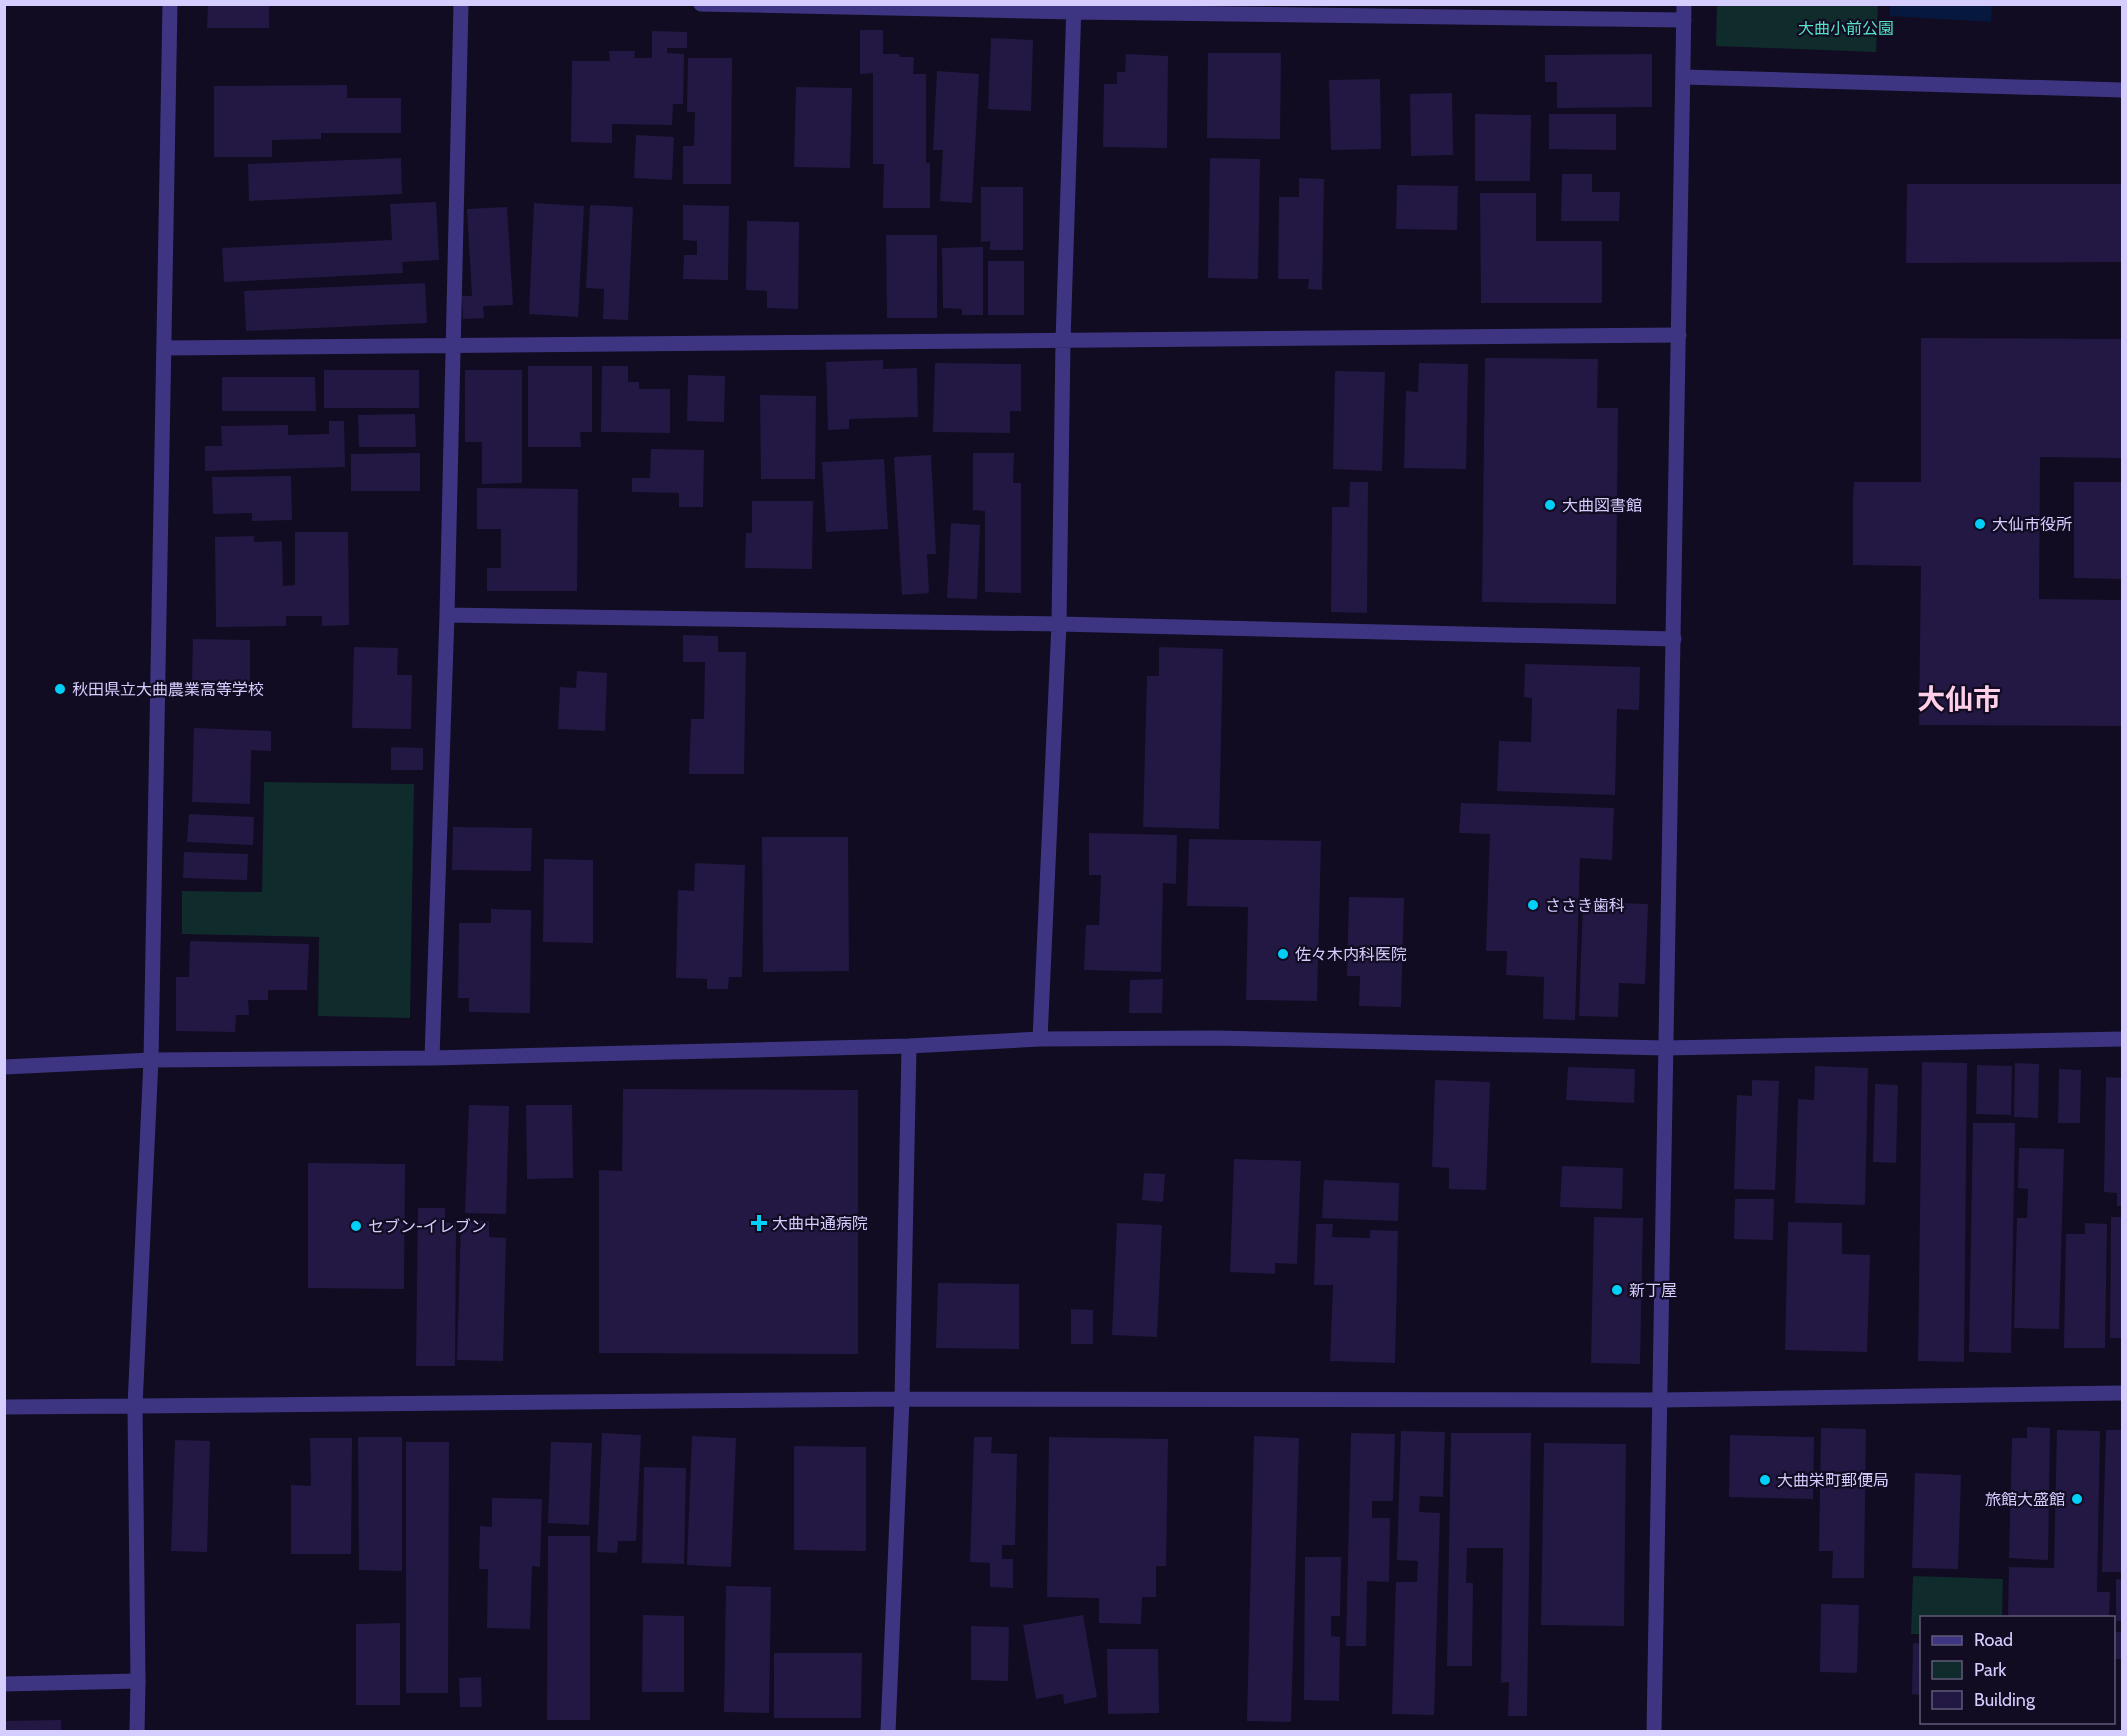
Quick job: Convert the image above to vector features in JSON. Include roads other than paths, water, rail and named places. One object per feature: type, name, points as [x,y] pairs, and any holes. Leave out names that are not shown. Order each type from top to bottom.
[{"type":"street","points":[[136,1731],[138,1681],[135,1406],[150,1060],[171,4]]},
{"type":"street","points":[[432,1058],[447,615],[461,4]]},
{"type":"street","points":[[702,4],[1684,12],[1654,1731]]},
{"type":"street","points":[[1040,1039],[1059,624],[1063,341],[1074,8]]},
{"type":"street","points":[[1684,77],[2122,90]]},
{"type":"street","points":[[165,348],[1679,335]]},
{"type":"street","points":[[447,615],[1059,624],[1674,639]]},
{"type":"street","points":[[4,1067],[150,1060],[432,1058],[909,1046],[1040,1039],[1226,1038],[1666,1048],[2122,1039]]},
{"type":"street","points":[[888,1731],[902,1399],[909,1046]]},
{"type":"street","points":[[4,1407],[902,1399],[1661,1400],[2122,1393]]},
{"type":"street","points":[[4,1684],[138,1681]]},
{"type":"water","points":[[1890,5],[1992,5],[1991,22],[1890,16]]},
{"type":"place","name":"大曲図書館","points":[[1550,505]]},
{"type":"place","name":"大仙市役所","points":[[1980,524]]},
{"type":"place","name":"秋田県立大曲農業高等学校","points":[[60,689]]},
{"type":"place","name":"ささき歯科","points":[[1533,905]]},
{"type":"place","name":"佐々木内科医院","points":[[1283,954]]},
{"type":"place","name":"大曲中通病院","points":[[759,1223]]},
{"type":"place","name":"セブン-イレブン","points":[[356,1226]]},
{"type":"place","name":"新丁屋","points":[[1617,1290]]},
{"type":"place","name":"大曲栄町郵便局","points":[[1765,1480]]},
{"type":"place","name":"旅館大盛館","points":[[2077,1499]]},
{"type":"district","name":"大仙市","points":[[1959,699]]},
{"type":"park label","name":"大曲小前公園","points":[[1846,28]]}]
